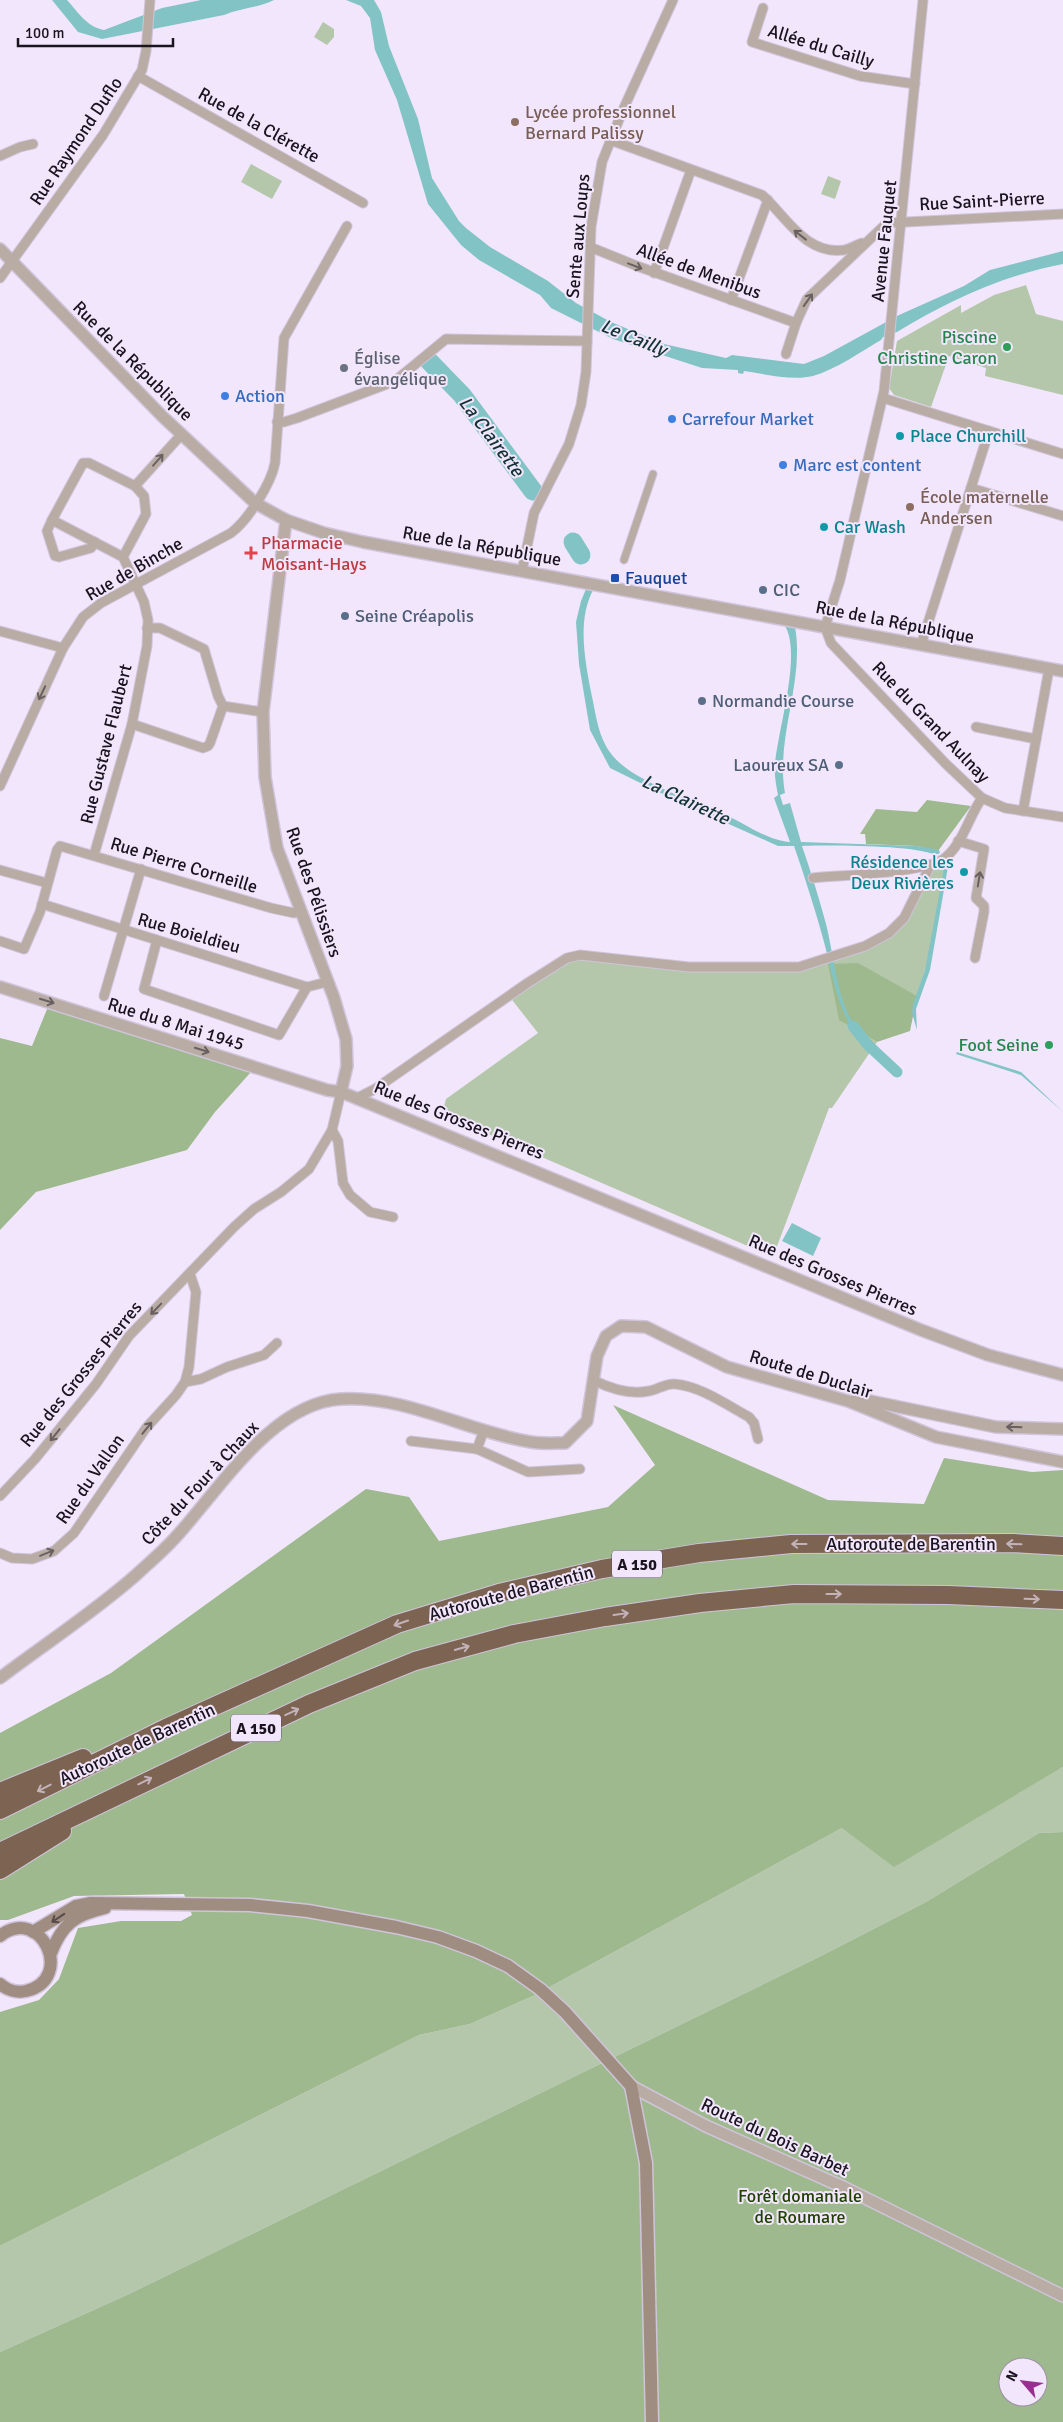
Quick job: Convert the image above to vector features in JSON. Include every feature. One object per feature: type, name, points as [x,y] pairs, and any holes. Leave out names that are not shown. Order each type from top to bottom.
[{"type":"highway","name":"Autoroute de Barentin","points":[[0,1810],[166,1728],[396,1624],[499,1593],[602,1570],[699,1553],[791,1544],[1013,1543],[1063,1546]]},
{"type":"highway","name":"Autoroute de Barentin","points":[[0,1852],[317,1700],[415,1661],[514,1634],[605,1617],[700,1603],[794,1594],[948,1595],[1063,1600]]},
{"type":"highway","points":[[0,1792],[59,1767],[166,1728]]},
{"type":"highway","points":[[0,1870],[44,1843],[101,1802]]},
{"type":"main road","points":[[33,1932],[76,1906],[91,1903],[250,1904],[308,1910],[438,1937],[476,1951],[508,1966],[540,1989],[565,2012],[631,2086],[646,2163],[652,2422]]},
{"type":"main road","points":[[50,1953],[57,1937],[68,1924],[80,1916],[117,1904]]},
{"type":"main road","points":[[0,1984],[6,1993],[33,1989],[42,1983],[48,1974],[51,1964],[47,1944],[33,1932],[17,1929],[1,1935]]},
{"type":"street","name":"Rue Raymond Duflo","points":[[0,278],[103,135],[138,76],[146,51],[150,0]]},
{"type":"street","name":"Sente aux Loups","points":[[522,571],[534,513],[569,444],[582,405],[587,340],[590,247],[598,178],[610,140],[673,0]]},
{"type":"street","name":"Avenue Fauquet","points":[[825,627],[842,570],[883,398],[923,0]]},
{"type":"street","name":"Allée du Cailly","points":[[763,8],[752,42],[860,76],[915,84]]},
{"type":"street","name":"Rue de la Clérette","points":[[138,76],[363,203]]},
{"type":"street","points":[[610,140],[762,194],[797,233],[814,244],[840,250],[866,242]]},
{"type":"street","points":[[0,156],[20,147],[33,144]]},
{"type":"street","points":[[654,272],[691,170]]},
{"type":"street","points":[[731,300],[768,200]]},
{"type":"street","name":"Rue Saint-Pierre","points":[[902,221],[1063,214]]},
{"type":"street","points":[[786,354],[806,299],[887,223],[902,221]]},
{"type":"street","points":[[256,503],[273,472],[284,338],[347,226]]},
{"type":"street","name":"Allée de Menibus","points":[[590,247],[796,323]]},
{"type":"street","name":"Rue de la République","points":[[0,249],[181,434],[256,503],[282,519],[324,533],[363,542],[1063,671]]},
{"type":"street","points":[[277,422],[297,418],[395,381],[446,339],[587,340]]},
{"type":"street","points":[[883,398],[1063,454]]},
{"type":"street","points":[[922,645],[989,431]]},
{"type":"street","points":[[135,486],[181,434]]},
{"type":"street","points":[[52,520],[123,556],[146,514],[144,496],[135,486],[89,463],[83,464],[52,520],[46,531],[55,556],[59,557],[91,548],[95,542]]},
{"type":"street","points":[[624,560],[653,474]]},
{"type":"street","points":[[971,488],[1063,516]]},
{"type":"street","name":"Rue de Binche","points":[[0,786],[63,648],[83,617],[102,602],[231,533],[245,521],[256,503]]},
{"type":"street","name":"Rue des Pélissiers","points":[[282,519],[263,712],[265,777],[273,828],[280,856],[346,1039],[347,1066],[341,1092]]},
{"type":"street","name":"Rue Gustave Flaubert","points":[[94,854],[132,724],[146,646],[147,628],[144,602],[123,556]]},
{"type":"street","name":"Rue du Grand Aulnay","points":[[825,627],[831,643],[946,764],[982,798],[992,804],[1063,817]]},
{"type":"street","points":[[132,724],[203,748],[210,743],[223,706],[204,649],[160,628],[147,628]]},
{"type":"street","points":[[0,631],[63,648]]},
{"type":"street","points":[[1023,811],[1049,669]]},
{"type":"street","points":[[223,706],[263,712]]},
{"type":"street","points":[[976,727],[1036,739]]},
{"type":"street","points":[[813,878],[930,866],[946,857],[958,841],[982,798]]},
{"type":"street","points":[[958,841],[984,849],[976,898],[984,906],[984,912],[975,958]]},
{"type":"street","name":"Rue Pierre Corneille","points":[[47,883],[57,850],[60,846],[94,854],[272,908],[294,912],[300,910]]},
{"type":"street","points":[[357,1098],[375,1089],[526,984],[568,958],[580,955],[689,967],[798,967],[865,946],[889,933],[904,918],[930,866]]},
{"type":"street","points":[[104,996],[141,869]]},
{"type":"street","points":[[0,870],[47,883],[42,904],[24,949],[0,942]]},
{"type":"street","name":"Rue Boieldieu","points":[[42,904],[123,931],[296,982],[307,987]]},
{"type":"street","points":[[157,940],[144,989],[279,1035],[307,987],[327,982]]},
{"type":"street","name":"Rue du 8 Mai 1945","points":[[0,987],[327,1090],[341,1092]]},
{"type":"street","name":"Rue des Grosses Pierres","points":[[0,1496],[35,1459],[96,1384],[129,1336],[254,1210],[281,1192],[309,1169],[332,1130],[341,1092],[921,1330],[988,1355],[1063,1375]]},
{"type":"street","points":[[332,1130],[338,1141],[343,1183],[350,1195],[370,1212],[393,1217]]},
{"type":"street","name":"Rue du Vallon","points":[[0,1553],[12,1558],[32,1559],[54,1551],[74,1533],[146,1428],[176,1395],[185,1382],[190,1367],[196,1292],[190,1274]]},
{"type":"street","name":"Route de Duclair","points":[[592,1382],[597,1356],[606,1336],[621,1326],[646,1327],[727,1367],[848,1401],[936,1437],[1063,1462]]},
{"type":"street","points":[[185,1382],[201,1379],[227,1367],[264,1355],[277,1343]]},
{"type":"street","points":[[592,1382],[629,1391],[648,1392],[674,1384],[695,1390],[749,1417],[754,1424],[758,1439]]},
{"type":"street","name":"Côte du Four à Chaux","points":[[0,1678],[134,1576],[174,1540],[253,1448],[272,1430],[294,1415],[314,1405],[339,1399],[373,1398],[533,1443],[565,1443],[587,1421],[592,1382]]},
{"type":"street","points":[[848,1401],[870,1400],[996,1427],[1063,1428]]},
{"type":"street","points":[[477,1449],[484,1430]]},
{"type":"street","points":[[411,1441],[477,1449],[528,1472],[580,1469]]},
{"type":"street","name":"Route du Bois Barbet","points":[[631,2086],[706,2126],[843,2188],[1063,2296]]},
{"type":"shaded area","points":[[323,22],[334,29],[334,37],[327,45],[314,37]]},
{"type":"shaded area","points":[[251,164],[282,181],[272,199],[241,182]]},
{"type":"shaded area","points":[[828,176],[841,181],[835,199],[821,194]]},
{"type":"shaded area","name":"Piscine Christine Caron","points":[[1026,285],[1036,314],[1063,321],[1063,395],[985,376],[986,368],[949,356],[931,407],[894,395],[889,388],[897,341],[961,305],[961,313],[994,295]]},
{"type":"shaded area","points":[[940,861],[946,863],[932,947],[917,996],[905,990],[840,1020],[877,1042],[832,1108],[829,1108],[773,1257],[442,1114],[446,1099],[538,1033],[509,996],[567,958],[689,967],[799,967],[865,946],[904,918],[930,866]]},
{"type":"shaded area","points":[[1063,1767],[1063,1832],[1039,1833],[926,1902],[817,1958],[127,2295],[0,2352],[0,2246],[419,2035],[470,2024],[533,1996],[842,1828],[1015,1795]]},
{"type":"green space","points":[[927,800],[971,806],[938,851],[917,846],[866,844],[865,834],[860,834],[876,809],[917,812]]},
{"type":"green space","points":[[858,963],[917,996],[910,1031],[877,1042],[839,1020],[828,964]]},
{"type":"green space","points":[[52,997],[251,1072],[215,1112],[187,1150],[36,1192],[0,1230],[0,1038],[32,1046]]},
{"type":"green space","points":[[613,1405],[828,1500],[924,1504],[944,1458],[1032,1472],[1063,1470],[1063,1767],[894,1867],[842,1828],[533,1996],[470,2024],[419,2035],[0,2246],[0,2012],[39,2000],[59,1979],[78,1928],[121,1921],[181,1921],[192,1915],[184,1894],[74,1896],[8,1920],[0,1920],[0,1733],[111,1673],[366,1489],[409,1497],[439,1541],[608,1507],[655,1465]]},
{"type":"green space","name":"Forêt domaniale de Roumare","points":[[1063,1832],[1063,2422],[0,2422],[0,2352],[127,2295],[817,1958],[926,1902],[1039,1833]]},
{"type":"water","points":[[52,0],[67,0],[88,22],[104,30],[162,8],[201,0],[274,0],[224,15],[102,39],[78,32]]},
{"type":"water","name":"Le Cailly","points":[[346,0],[374,0],[381,12],[389,46],[418,119],[432,178],[459,221],[490,247],[548,281],[576,303],[611,322],[664,344],[726,358],[732,355],[804,364],[824,356],[899,315],[964,286],[990,270],[1063,251],[1063,264],[998,282],[956,300],[897,332],[883,337],[840,365],[813,376],[796,378],[744,371],[743,374],[738,373],[738,370],[702,368],[613,339],[551,308],[540,295],[479,260],[461,245],[428,204],[397,100],[375,50],[370,18],[361,6]]},
{"type":"water","points":[[586,589],[593,590],[588,602],[584,627],[591,692],[603,740],[613,757],[621,764],[643,779],[656,785],[724,814],[765,835],[790,842],[774,798],[778,795],[775,764],[790,673],[790,639],[785,626],[795,627],[796,668],[784,751],[785,793],[780,795],[783,805],[790,803],[801,842],[917,846],[939,850],[940,853],[935,855],[891,847],[802,846],[826,924],[842,999],[854,1026],[863,1037],[860,1039],[852,1028],[841,1005],[817,918],[794,846],[778,846],[675,800],[610,768],[590,730],[579,664],[576,622]]},
{"type":"water","points":[[949,861],[930,970],[916,1009],[917,1030],[912,1013],[913,1004],[925,970],[945,863]]},
{"type":"water","points":[[957,1052],[1021,1072],[1063,1112],[1021,1075],[956,1054]]},
{"type":"water","points":[[792,1223],[821,1238],[813,1256],[782,1241]]},
{"type":"waterway","name":"La Clairette","points":[[429,361],[462,395],[533,491]]},
{"type":"waterway","name":"La Clairette","points":[[573,542],[581,555]]},
{"type":"waterway","points":[[853,1026],[868,1045],[897,1072]]},
{"type":"place","name":"Lycée professionnel Bernard Palissy","points":[[515,122]]},
{"type":"place","name":"Piscine Christine Caron","points":[[1007,347]]},
{"type":"place","name":"Église évangélique","points":[[344,368]]},
{"type":"place","name":"Action","points":[[225,396]]},
{"type":"place","name":"Carrefour Market","points":[[672,419]]},
{"type":"place","name":"Place Churchill","points":[[900,436]]},
{"type":"place","name":"Marc est content","points":[[783,465]]},
{"type":"place","name":"École maternelle Andersen","points":[[910,507]]},
{"type":"place","name":"Car Wash","points":[[824,527]]},
{"type":"place","name":"Pharmacie Moisant-Hays","points":[[251,553]]},
{"type":"place","name":"Fauquet","points":[[615,578]]},
{"type":"place","name":"CIC","points":[[763,590]]},
{"type":"place","name":"Seine Créapolis","points":[[345,616]]},
{"type":"place","name":"Normandie Course","points":[[702,701]]},
{"type":"place","name":"Laoureux SA","points":[[839,765]]},
{"type":"place","name":"Résidence les Deux Rivières","points":[[964,872]]},
{"type":"place","name":"Foot Seine","points":[[1049,1045]]}]
